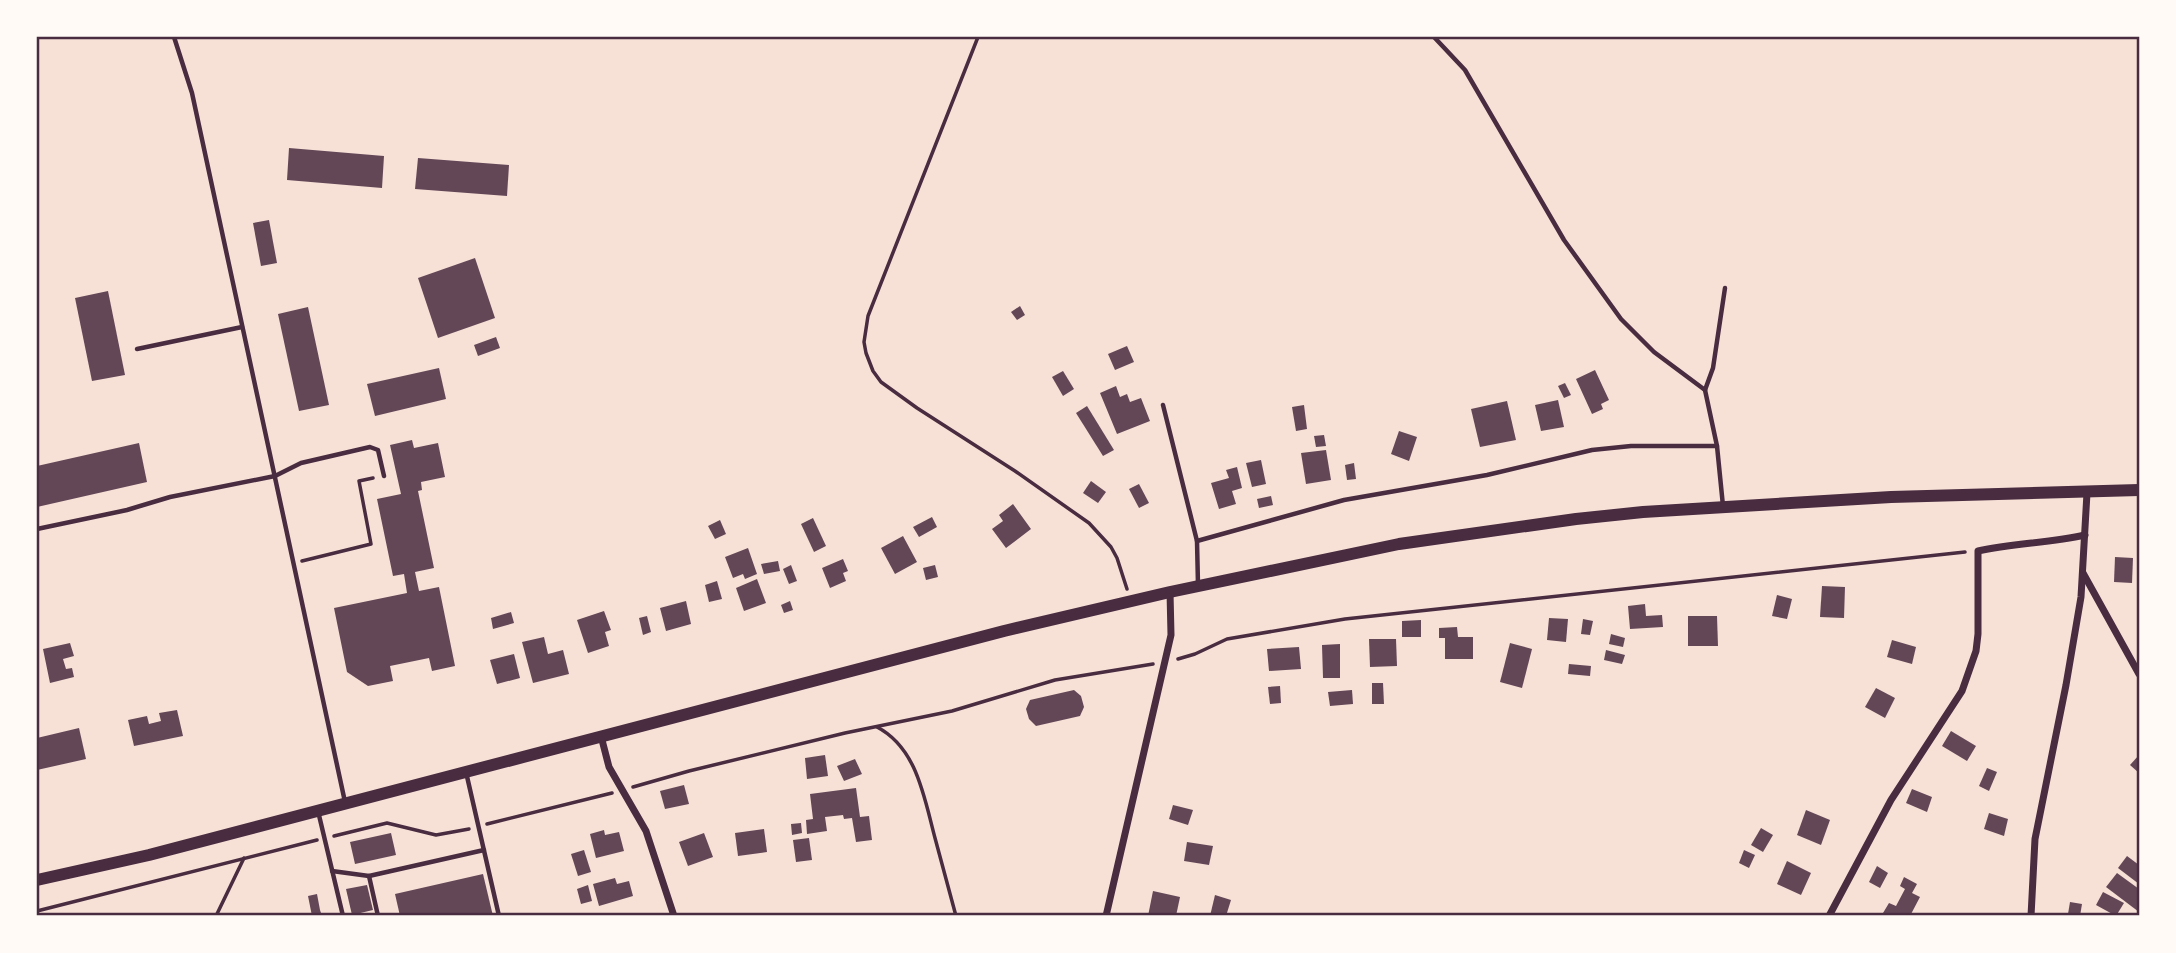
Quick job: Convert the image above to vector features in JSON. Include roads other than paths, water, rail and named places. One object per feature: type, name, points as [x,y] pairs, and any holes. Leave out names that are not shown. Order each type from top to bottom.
[{"type":"main road","points":[[37,880],[149,855],[867,665],[1170,592],[1436,538],[1576,519],[1723,507],[1924,495],[2139,490]]},
{"type":"street","points":[[2031,916],[2035,839],[2066,685],[2083,573],[2087,493]]},
{"type":"street","points":[[1829,916],[1891,800],[1962,691],[1976,651],[1978,634],[1978,551],[2061,540],[2085,534]]},
{"type":"street","points":[[2083,573],[2139,674]]},
{"type":"street","points":[[1106,916],[1165,662],[1172,621],[1170,592]]},
{"type":"street","points":[[600,736],[609,767],[646,831],[674,916]]},
{"type":"lane","points":[[174,37],[192,93],[345,803]]},
{"type":"lane","points":[[1434,37],[1465,70],[1564,240],[1620,319],[1654,352],[1705,390]]},
{"type":"lane","points":[[1723,507],[1717,446],[1705,390],[1713,368],[1725,288]]},
{"type":"lane","points":[[137,349],[242,327]]},
{"type":"lane","points":[[1163,405],[1197,541],[1198,586]]},
{"type":"lane","points":[[1197,541],[1344,500],[1487,475],[1592,450],[1631,446],[1717,446]]},
{"type":"lane","points":[[37,528],[275,476],[310,460],[374,447],[377,447],[380,454],[384,476]]},
{"type":"lane","points":[[466,771],[499,916]]},
{"type":"lane","points":[[318,810],[343,916]]},
{"type":"lane","points":[[332,871],[369,876],[484,850]]},
{"type":"lane","points":[[369,876],[379,916]]}]
